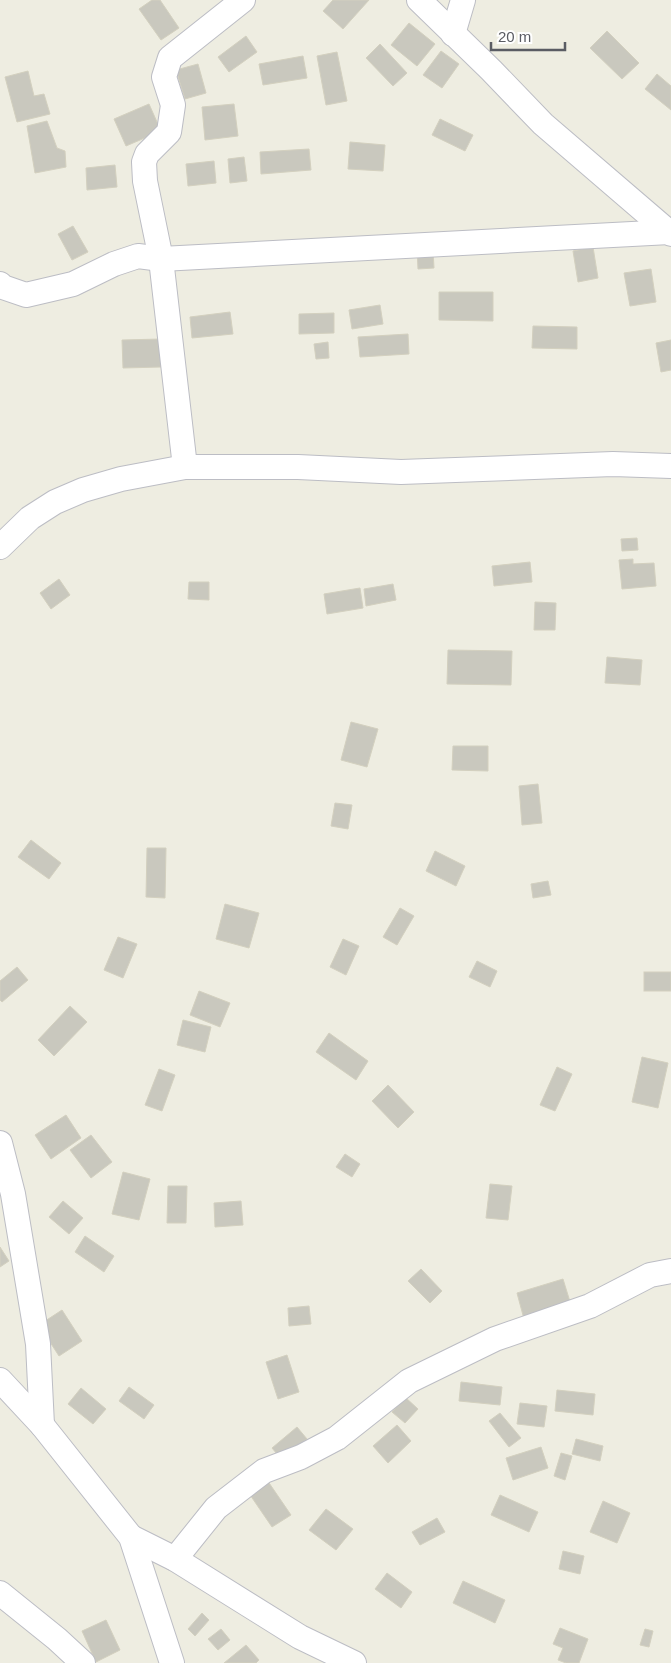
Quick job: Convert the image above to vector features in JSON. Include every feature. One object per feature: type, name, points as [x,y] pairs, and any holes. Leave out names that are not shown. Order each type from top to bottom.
[{"type":"street","points":[[185,468],[160,259],[145,181],[144,162],[147,154],[169,132],[173,105],[164,77],[170,58],[243,0]]},
{"type":"street","points":[[419,0],[543,124],[670,233]]},
{"type":"street","points":[[453,34],[463,0]]},
{"type":"street","points":[[0,284],[3,287],[26,295],[72,284],[114,264],[138,256],[160,259],[670,233]]},
{"type":"street","points":[[0,547],[30,518],[55,502],[83,490],[121,479],[185,468],[298,467],[401,472],[613,464],[671,466]]},
{"type":"street","points":[[0,1143],[13,1194],[38,1344],[42,1425]]},
{"type":"street","points":[[175,1559],[216,1508],[264,1471],[301,1457],[337,1438],[408,1381],[495,1339],[590,1306],[650,1275],[671,1271]]},
{"type":"street","points":[[0,1380],[42,1425],[131,1536],[172,1663]]},
{"type":"street","points":[[131,1536],[175,1559],[300,1637],[354,1663]]},
{"type":"street","points":[[0,1593],[57,1638],[84,1663]]},
{"type":"building","points":[[152,0],[160,0],[179,28],[161,40],[139,9]]},
{"type":"building","points":[[333,0],[369,0],[343,29],[323,11]]},
{"type":"building","points":[[409,23],[435,44],[417,66],[391,45]]},
{"type":"building","points":[[607,31],[639,63],[622,79],[590,48]]},
{"type":"building","points":[[246,36],[257,52],[229,72],[218,57]]},
{"type":"building","points":[[380,44],[407,73],[393,86],[366,58]]},
{"type":"building","points":[[441,51],[459,64],[442,88],[423,75]]},
{"type":"building","points":[[337,52],[347,101],[326,105],[317,56]]},
{"type":"building","points":[[303,56],[307,78],[263,85],[259,64]]},
{"type":"building","points":[[198,64],[206,93],[185,99],[176,70]]},
{"type":"building","points":[[28,71],[34,96],[44,94],[50,114],[17,122],[5,77]]},
{"type":"building","points":[[657,74],[671,86],[671,110],[645,89]]},
{"type":"building","points":[[149,104],[161,131],[126,146],[114,119]]},
{"type":"building","points":[[234,104],[238,136],[205,140],[202,107]]},
{"type":"building","points":[[440,119],[473,135],[465,151],[432,135]]},
{"type":"building","points":[[47,121],[57,148],[65,151],[66,167],[35,173],[27,126]]},
{"type":"building","points":[[350,142],[385,145],[383,171],[348,169]]},
{"type":"building","points":[[309,149],[311,170],[261,174],[260,152]]},
{"type":"building","points":[[244,157],[247,181],[230,183],[228,159]]},
{"type":"building","points":[[214,161],[216,183],[188,186],[186,164]]},
{"type":"building","points":[[115,165],[117,187],[87,190],[86,168]]},
{"type":"building","points":[[73,226],[88,252],[72,260],[58,234]]},
{"type":"building","points":[[593,247],[598,278],[578,282],[573,251]]},
{"type":"building","points":[[417,250],[433,250],[434,268],[418,269]]},
{"type":"building","points":[[651,269],[656,302],[630,306],[624,273]]},
{"type":"building","points":[[439,292],[493,292],[493,321],[439,320]]},
{"type":"building","points":[[380,305],[383,324],[352,329],[349,310]]},
{"type":"building","points":[[230,312],[233,334],[192,338],[190,317]]},
{"type":"building","points":[[334,313],[334,333],[299,334],[299,314]]},
{"type":"building","points":[[533,326],[577,327],[577,349],[532,348]]},
{"type":"building","points":[[408,334],[409,354],[360,357],[358,337]]},
{"type":"building","points":[[161,339],[161,367],[123,368],[122,340]]},
{"type":"building","points":[[671,340],[671,370],[661,372],[656,343]]},
{"type":"building","points":[[328,342],[329,358],[316,359],[314,344]]},
{"type":"building","points":[[637,538],[638,550],[622,551],[621,539]]},
{"type":"building","points":[[633,559],[633,564],[654,563],[656,586],[622,589],[619,560]]},
{"type":"building","points":[[530,562],[532,582],[494,586],[492,566]]},
{"type":"building","points":[[59,579],[70,595],[51,609],[40,593]]},
{"type":"building","points":[[189,582],[209,582],[209,600],[188,599]]},
{"type":"building","points":[[393,584],[396,600],[366,606],[364,589]]},
{"type":"building","points":[[360,588],[363,608],[327,614],[324,594]]},
{"type":"building","points":[[535,602],[556,603],[555,630],[534,630]]},
{"type":"building","points":[[448,650],[512,651],[511,685],[447,684]]},
{"type":"building","points":[[607,657],[642,660],[640,685],[605,683]]},
{"type":"building","points":[[351,722],[378,729],[367,767],[341,760]]},
{"type":"building","points":[[453,746],[488,746],[488,771],[452,770]]},
{"type":"building","points":[[538,784],[542,823],[522,825],[519,786]]},
{"type":"building","points":[[335,803],[352,805],[348,829],[331,826]]},
{"type":"building","points":[[31,840],[61,863],[49,879],[18,857]]},
{"type":"building","points":[[147,848],[166,848],[165,898],[146,897]]},
{"type":"building","points":[[435,851],[465,866],[456,886],[426,871]]},
{"type":"building","points":[[548,881],[551,895],[533,898],[531,884]]},
{"type":"building","points":[[225,904],[259,913],[249,948],[216,939]]},
{"type":"building","points":[[400,908],[414,916],[397,945],[383,937]]},
{"type":"building","points":[[118,937],[137,944],[123,978],[104,970]]},
{"type":"building","points":[[343,939],[359,946],[346,975],[330,967]]},
{"type":"building","points":[[477,961],[497,971],[490,987],[469,977]]},
{"type":"building","points":[[17,967],[28,980],[2,1002],[0,1000],[0,981]]},
{"type":"building","points":[[644,972],[671,972],[671,991],[644,991]]},
{"type":"building","points":[[199,991],[230,1003],[220,1027],[190,1015]]},
{"type":"building","points":[[70,1006],[87,1022],[54,1056],[38,1040]]},
{"type":"building","points":[[183,1020],[211,1027],[205,1052],[177,1045]]},
{"type":"building","points":[[329,1033],[368,1061],[356,1080],[316,1052]]},
{"type":"building","points":[[642,1057],[668,1063],[658,1108],[632,1102]]},
{"type":"building","points":[[557,1067],[572,1074],[555,1111],[540,1105]]},
{"type":"building","points":[[159,1069],[175,1075],[162,1111],[145,1105]]},
{"type":"building","points":[[388,1085],[414,1112],[398,1128],[372,1101]]},
{"type":"building","points":[[66,1115],[81,1138],[51,1159],[35,1135]]},
{"type":"building","points":[[91,1135],[112,1162],[91,1178],[70,1150]]},
{"type":"building","points":[[345,1154],[360,1164],[352,1177],[336,1167]]},
{"type":"building","points":[[123,1172],[150,1179],[139,1220],[112,1214]]},
{"type":"building","points":[[490,1184],[512,1186],[508,1220],[486,1218]]},
{"type":"building","points":[[168,1186],[187,1186],[186,1223],[167,1223]]},
{"type":"building","points":[[63,1201],[83,1218],[69,1234],[49,1217]]},
{"type":"building","points":[[241,1201],[243,1225],[215,1227],[214,1203]]},
{"type":"building","points":[[85,1236],[114,1256],[104,1272],[75,1252]]},
{"type":"building","points":[[0,1247],[9,1261],[0,1267]]},
{"type":"building","points":[[421,1269],[442,1291],[430,1303],[408,1281]]},
{"type":"building","points":[[563,1279],[571,1305],[524,1319],[517,1293]]},
{"type":"building","points":[[309,1306],[311,1324],[289,1326],[288,1308]]},
{"type":"building","points":[[62,1310],[82,1341],[59,1356],[39,1325]]},
{"type":"building","points":[[287,1355],[299,1392],[278,1399],[266,1362]]},
{"type":"building","points":[[461,1382],[502,1387],[500,1405],[459,1401]]},
{"type":"building","points":[[129,1387],[154,1405],[144,1419],[119,1401]]},
{"type":"building","points":[[81,1388],[106,1409],[93,1424],[68,1404]]},
{"type":"building","points":[[557,1390],[595,1394],[593,1415],[555,1411]]},
{"type":"building","points":[[405,1397],[418,1409],[405,1423],[392,1412]]},
{"type":"building","points":[[520,1403],[547,1406],[544,1427],[517,1424]]},
{"type":"building","points":[[500,1413],[521,1438],[509,1447],[489,1421]]},
{"type":"building","points":[[397,1425],[411,1441],[388,1463],[373,1446]]},
{"type":"building","points":[[297,1427],[307,1439],[282,1460],[272,1448]]},
{"type":"building","points":[[576,1439],[603,1446],[600,1461],[572,1454]]},
{"type":"building","points":[[541,1447],[548,1468],[513,1480],[506,1458]]},
{"type":"building","points":[[561,1453],[572,1456],[565,1480],[554,1476]]},
{"type":"building","points":[[265,1477],[291,1515],[272,1527],[246,1489]]},
{"type":"building","points":[[500,1495],[538,1512],[529,1532],[491,1515]]},
{"type":"building","points":[[603,1501],[630,1513],[617,1543],[590,1532]]},
{"type":"building","points":[[326,1509],[353,1529],[336,1550],[309,1530]]},
{"type":"building","points":[[437,1518],[445,1532],[420,1545],[412,1532]]},
{"type":"building","points":[[563,1551],[584,1556],[580,1574],[559,1569]]},
{"type":"building","points":[[387,1573],[412,1592],[401,1608],[375,1589]]},
{"type":"building","points":[[463,1581],[505,1600],[495,1623],[453,1603]]},
{"type":"building","points":[[202,1613],[209,1620],[195,1636],[188,1629]]},
{"type":"building","points":[[106,1620],[120,1650],[96,1662],[82,1631]]},
{"type":"building","points":[[560,1628],[588,1639],[579,1663],[566,1663],[558,1660],[563,1648],[553,1644]]},
{"type":"building","points":[[221,1629],[230,1640],[218,1650],[208,1639]]},
{"type":"building","points":[[645,1629],[653,1631],[649,1647],[640,1645]]},
{"type":"building","points":[[246,1645],[259,1660],[256,1663],[224,1663]]}]
